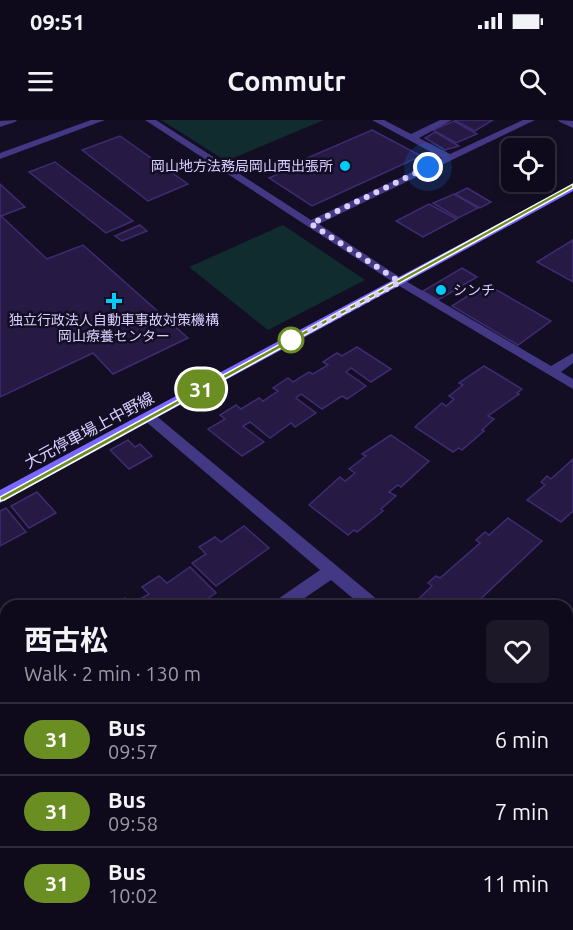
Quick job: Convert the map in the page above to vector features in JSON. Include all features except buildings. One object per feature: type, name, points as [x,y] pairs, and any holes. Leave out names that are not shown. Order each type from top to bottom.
[{"type":"main road","name":"大元停車場上中野線","points":[[0,497],[573,187]]},
{"type":"street","points":[[0,124],[12,120]]},
{"type":"street","points":[[0,156],[100,120]]},
{"type":"street","points":[[150,120],[400,282],[573,385]]},
{"type":"street","points":[[377,120],[448,157]]},
{"type":"street","points":[[411,138],[447,120]]},
{"type":"street","points":[[311,224],[530,120]]},
{"type":"street","points":[[563,120],[573,125]]},
{"type":"street","points":[[552,372],[573,357]]},
{"type":"street","points":[[148,417],[366,600]]},
{"type":"street","points":[[290,600],[331,571]]},
{"type":"green space","points":[[161,120],[324,120],[226,161]]},
{"type":"green space","points":[[283,225],[365,280],[268,330],[189,267]]},
{"type":"bus line","name":"31","points":[[0,497],[573,187]]},
{"type":"place","name":"岡山地方法務局岡山西出張所","points":[[345,166]]},
{"type":"place","name":"シンチ","points":[[441,290]]},
{"type":"place","name":"独立行政法人自動車事故対策機構 岡山療養センター","points":[[114,301]]},
{"type":"route","points":[[291,340],[400,282],[311,224],[428,167]]}]
